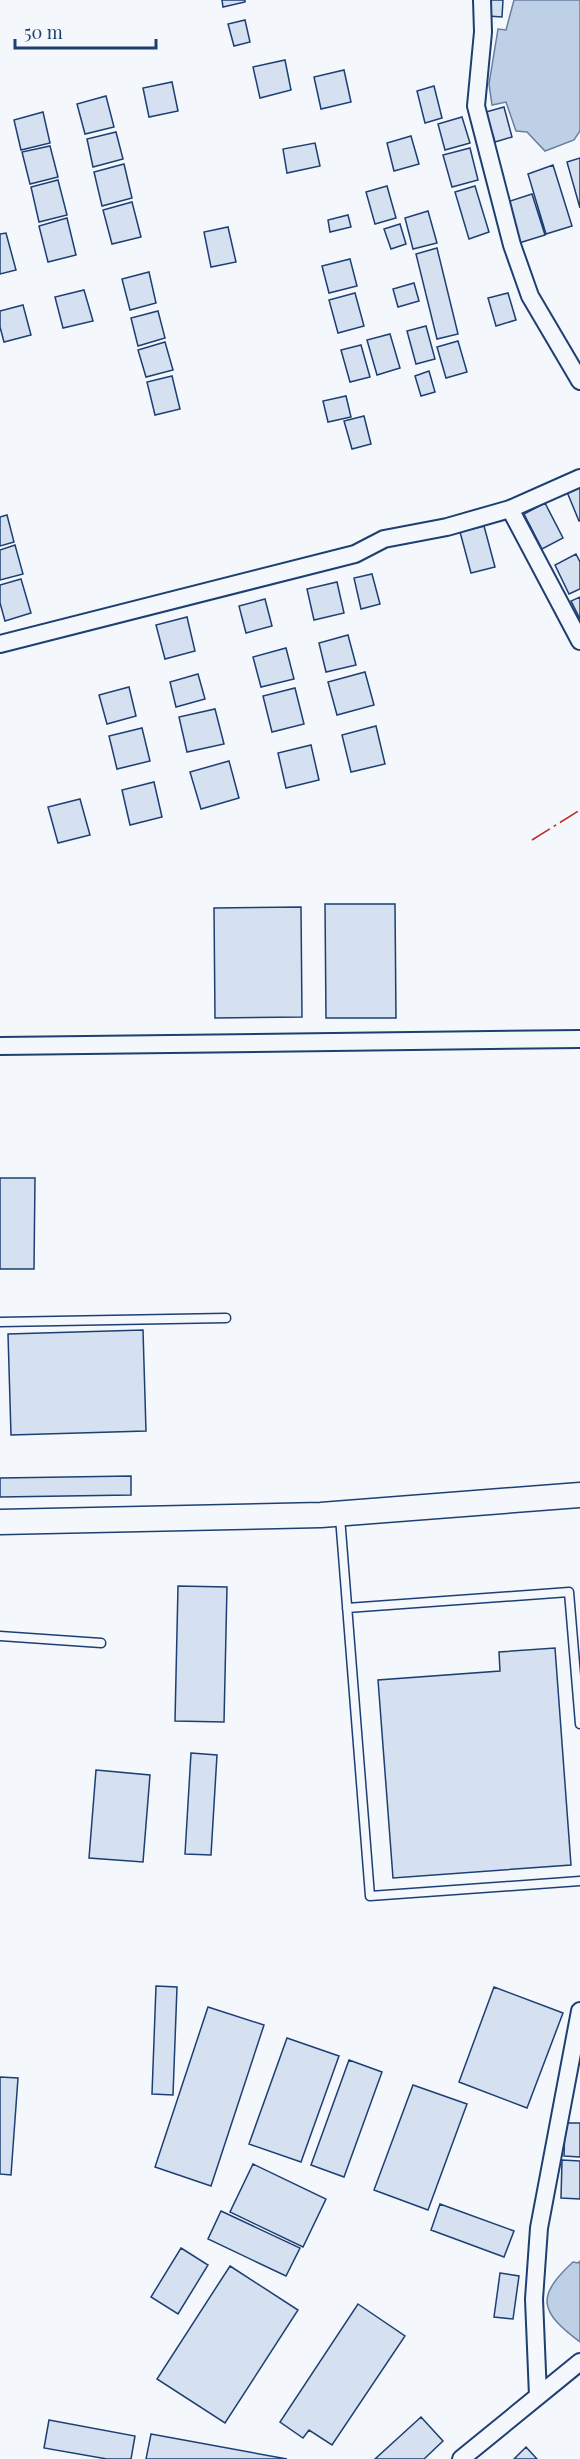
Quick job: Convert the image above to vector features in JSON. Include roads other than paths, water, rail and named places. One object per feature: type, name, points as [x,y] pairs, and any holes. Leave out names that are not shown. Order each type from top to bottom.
[{"type":"street","points":[[482,0],[483,32],[476,106],[512,245],[530,296],[580,381]]},
{"type":"street","points":[[0,644],[344,556],[384,539],[447,527],[510,509],[580,478]]},
{"type":"street","points":[[510,509],[580,641]]},
{"type":"street","points":[[0,1046],[580,1039]]},
{"type":"street","points":[[0,1522],[340,1514],[580,1495]]},
{"type":"street","points":[[538,2396],[534,2299],[539,2228],[580,2011]]},
{"type":"street","points":[[461,2459],[580,2362]]},
{"type":"lane","points":[[0,1322],[226,1318]]},
{"type":"lane","points":[[340,1514],[370,1896],[580,1881]]},
{"type":"lane","points":[[347,1608],[569,1593],[580,1724]]},
{"type":"lane","points":[[0,1636],[101,1643]]},
{"type":"water","points":[[514,0],[580,0],[580,131],[574,140],[545,151],[527,132],[516,131],[506,102],[492,105],[489,84],[498,29],[506,30]]},
{"type":"water","points":[[580,2261],[580,2342],[557,2322],[547,2304],[552,2285],[573,2262]]}]
